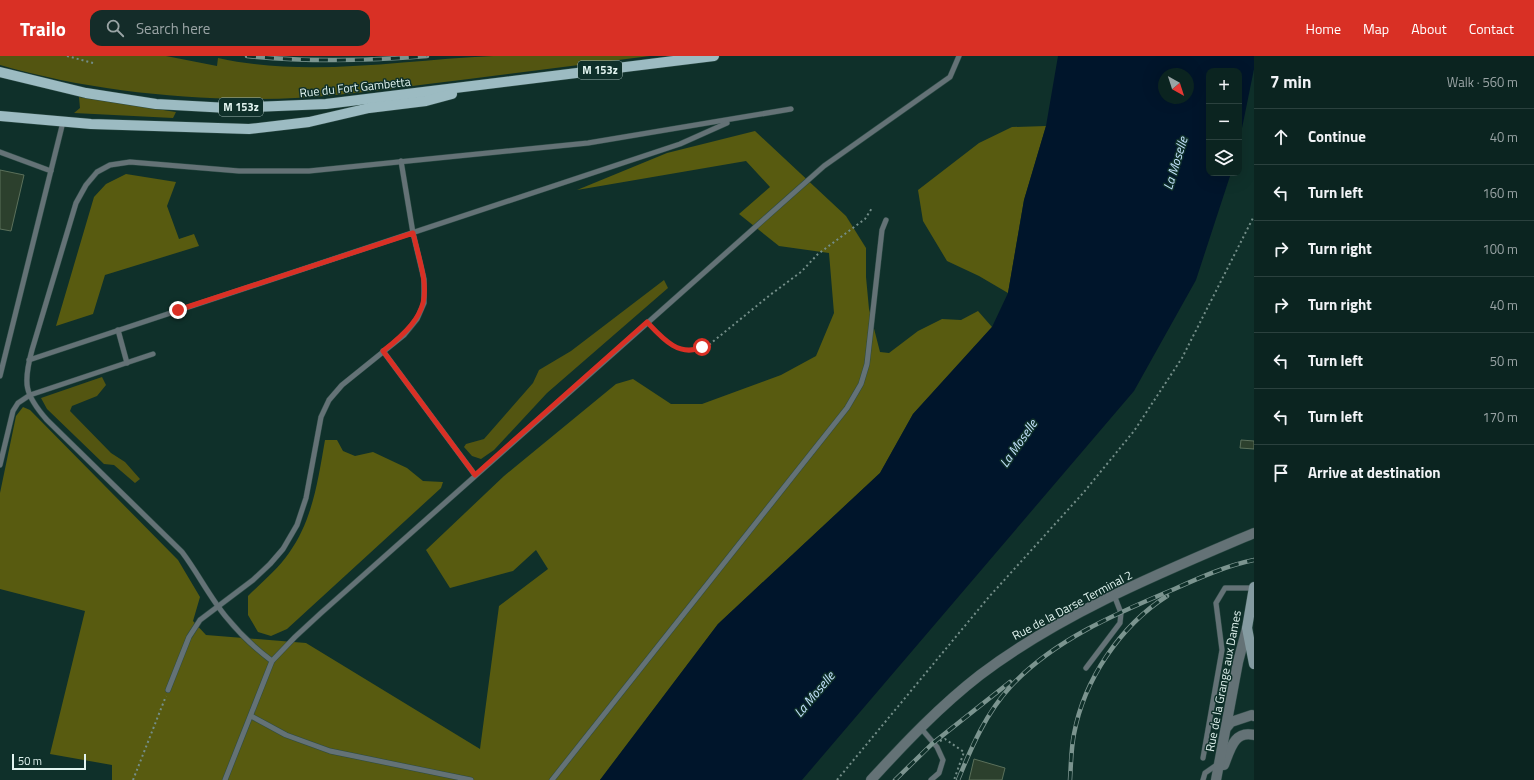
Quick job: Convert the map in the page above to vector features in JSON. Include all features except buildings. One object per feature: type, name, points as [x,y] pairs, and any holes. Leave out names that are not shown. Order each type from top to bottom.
[{"type":"main road","name":"Rue du Fort Gambetta","points":[[0,72],[86,93],[156,104],[228,108],[326,104],[714,56]]},
{"type":"main road","points":[[0,116],[63,122],[174,128],[249,130],[309,122],[369,108],[426,101],[485,85]]},
{"type":"street","name":"Rue de la Darse Terminal 2","points":[[871,780],[920,727],[942,706],[1006,656],[1029,641],[1114,595],[1254,533]]},
{"type":"street","name":"Rue de la Grange aux Dames","points":[[1217,780],[1238,662],[1247,628],[1254,587]]},
{"type":"street","points":[[1247,628],[1254,660]]},
{"type":"street","points":[[1227,727],[1231,722],[1252,715],[1254,716]]},
{"type":"street","points":[[1217,780],[1231,745],[1236,737],[1247,733],[1254,735]]},
{"type":"lane","points":[[225,780],[272,661],[294,637],[824,166],[950,77],[958,56]]},
{"type":"lane","points":[[272,661],[259,651],[232,623],[219,606],[197,570],[182,552],[47,420],[33,404],[27,388],[26,370],[76,203],[86,185],[97,172],[110,165],[130,162],[239,171],[282,172],[588,143],[733,120],[790,109]]},
{"type":"lane","points":[[29,360],[680,144],[733,120]]},
{"type":"lane","points":[[0,376],[63,122]]},
{"type":"lane","points":[[0,152],[51,171]]},
{"type":"lane","points":[[168,690],[189,637],[200,620],[253,580],[283,549],[297,526],[306,498],[321,417],[329,400],[342,385],[404,335],[417,319],[424,303],[424,279],[413,233],[401,161]]},
{"type":"lane","points":[[552,780],[847,408],[861,384],[868,364],[882,230],[886,220]]},
{"type":"lane","points":[[118,330],[127,363]]},
{"type":"lane","points":[[383,351],[475,475]]},
{"type":"lane","points":[[0,465],[13,411],[18,403],[30,395],[153,354]]},
{"type":"lane","points":[[1203,758],[1222,650],[1216,603],[1225,588],[1254,587]]},
{"type":"lane","points":[[1086,668],[1120,623],[1121,613],[1114,595]]},
{"type":"lane","points":[[251,716],[286,735],[330,751],[471,780]]},
{"type":"lane","points":[[920,727],[940,752],[943,760],[939,773],[931,780]]},
{"type":"lane","points":[[1203,780],[1205,773],[1219,764]]},
{"type":"path","points":[[67,56],[93,63]]},
{"type":"path","points":[[647,322],[672,346],[684,350],[696,350],[710,344],[801,272],[818,254],[866,219],[872,208]]},
{"type":"path","points":[[837,780],[988,598],[1084,492],[1134,431],[1182,358],[1254,216]]},
{"type":"path","points":[[134,780],[168,690]]},
{"type":"path","points":[[933,743],[945,739],[964,752],[954,780]]},
{"type":"shaded area","points":[[0,56],[166,56],[217,66],[218,58],[252,64],[286,67],[321,67],[390,64],[493,56],[650,56],[360,93],[315,97],[247,99],[153,94],[91,86],[0,65]]},
{"type":"shaded area","points":[[79,97],[176,112],[173,118],[74,113],[80,108]]},
{"type":"shaded area","points":[[1046,126],[1024,200],[1008,293],[979,276],[947,261],[923,221],[918,190],[979,143],[1012,127]]},
{"type":"shaded area","points":[[755,131],[846,216],[866,248],[866,277],[869,309],[880,352],[889,353],[918,331],[942,319],[961,320],[978,311],[992,327],[913,414],[880,473],[718,624],[600,780],[112,780],[112,765],[50,754],[85,611],[0,589],[0,493],[16,416],[23,407],[30,410],[178,560],[200,597],[193,621],[206,635],[306,643],[480,749],[499,606],[548,569],[536,550],[513,571],[450,588],[426,550],[504,476],[616,384],[633,379],[671,404],[702,404],[781,375],[816,356],[834,313],[829,253],[779,246],[739,214],[770,187],[746,161],[577,190],[667,153]]},
{"type":"shaded area","points":[[126,174],[176,182],[167,206],[179,239],[194,234],[199,246],[105,275],[93,314],[56,326],[94,197],[106,184]]},
{"type":"shaded area","points":[[664,280],[668,288],[547,393],[494,450],[481,459],[472,456],[464,447],[466,444],[484,439],[533,383],[539,370],[571,351]]},
{"type":"shaded area","points":[[102,377],[106,385],[97,396],[72,406],[70,411],[111,453],[125,462],[140,479],[135,483],[114,465],[104,464],[47,409],[41,398]]},
{"type":"shaded area","points":[[325,440],[337,440],[343,451],[355,456],[373,452],[407,468],[423,481],[443,482],[441,488],[287,629],[271,636],[258,632],[248,615],[248,596],[285,559],[304,527],[320,470]]},
{"type":"water","name":"La Moselle","points":[[1058,56],[1254,56],[1254,69],[1242,128],[1242,68],[1206,68],[1206,176],[1230,176],[1196,280],[1134,391],[802,780],[600,780],[718,624],[880,473],[913,414],[992,327],[1008,293],[1024,200],[1046,126]]},
{"type":"railway","points":[[247,56],[337,60],[427,56]]},
{"type":"railway","points":[[958,780],[974,742],[994,707],[1011,686],[1046,655],[1086,630],[1107,619],[1212,573],[1254,560]]},
{"type":"railway","points":[[1070,780],[1074,734],[1086,694],[1095,675],[1107,656],[1134,623],[1150,608],[1167,596]]},
{"type":"railway","points":[[895,780],[933,743],[1010,682]]},
{"type":"route","points":[[178,310],[413,233],[424,279],[424,303],[417,319],[404,335],[383,351],[475,475],[647,322],[672,346],[684,350],[696,350],[702,347]]}]
